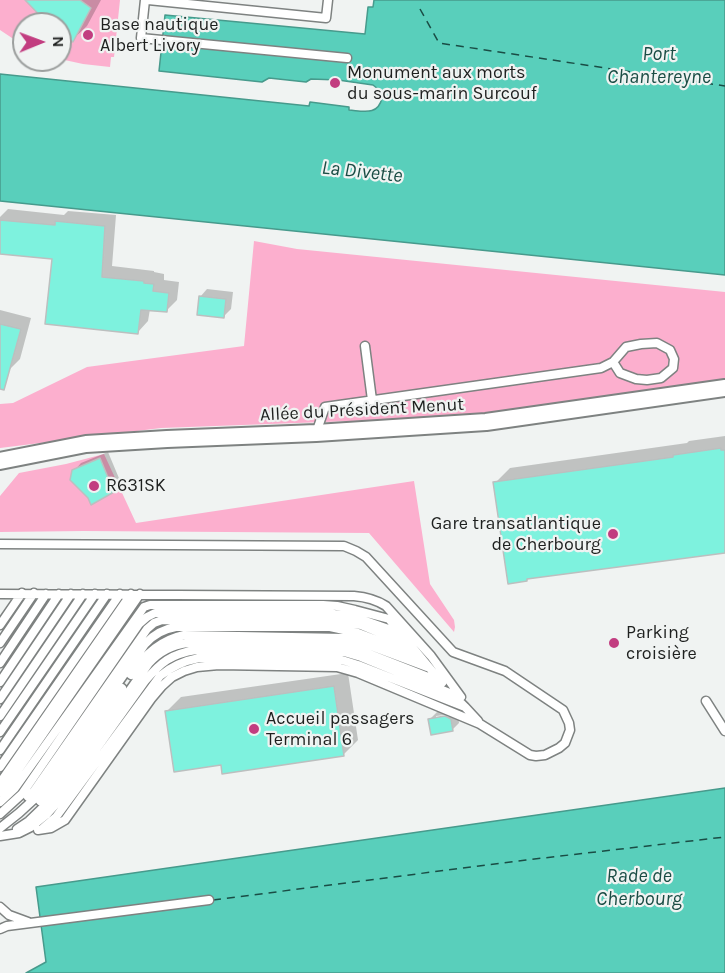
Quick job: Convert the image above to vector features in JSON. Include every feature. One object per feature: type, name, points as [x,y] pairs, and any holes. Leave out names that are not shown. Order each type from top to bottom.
[{"type":"street","name":"Allée du Président Menut","points":[[0,461],[86,444],[486,422],[725,388]]},
{"type":"lane","points":[[328,0],[326,18],[147,0],[141,38],[347,58]]},
{"type":"lane","points":[[316,433],[325,407],[601,368],[613,363],[626,347],[641,344],[657,343],[670,350],[674,359],[673,368],[662,378],[646,380],[636,380],[620,373],[613,363]]},
{"type":"lane","points":[[365,346],[372,400]]},
{"type":"lane","points":[[0,544],[344,546],[366,557],[453,652],[505,671],[563,710],[570,730],[565,743],[559,748],[545,755],[530,755],[480,724],[341,667],[197,667],[172,677],[30,821],[0,836]]},
{"type":"lane","points":[[0,625],[22,593]]},
{"type":"lane","points":[[0,643],[34,593]]},
{"type":"lane","points":[[0,594],[368,597],[386,606],[431,656],[480,724]]},
{"type":"lane","points":[[0,663],[46,594]]},
{"type":"lane","points":[[0,682],[58,594]]},
{"type":"lane","points":[[0,699],[71,594]]},
{"type":"lane","points":[[0,716],[83,594]]},
{"type":"lane","points":[[0,732],[96,594]]},
{"type":"lane","points":[[0,750],[107,594]]},
{"type":"lane","points":[[0,767],[120,594]]},
{"type":"lane","points":[[0,802],[136,594]]},
{"type":"lane","points":[[0,814],[9,788],[140,624],[154,613],[328,613],[357,618],[400,633],[480,724]]},
{"type":"lane","points":[[0,836],[51,828],[65,820],[56,796],[147,629],[154,623],[162,620],[338,621],[361,625],[410,645]]},
{"type":"lane","points":[[56,796],[145,644],[168,628],[330,627],[358,633],[420,657]]},
{"type":"lane","points":[[56,796],[136,668],[154,648],[173,637],[184,635],[345,638],[429,667]]},
{"type":"lane","points":[[19,833],[38,823],[155,656],[181,644],[336,644],[365,652],[442,683]]},
{"type":"lane","points":[[1,826],[56,796],[160,664],[184,652],[195,650],[344,652],[452,694]]},
{"type":"lane","points":[[1,826],[21,818],[56,796],[160,676],[170,668],[188,660],[199,658],[342,660],[465,707]]},
{"type":"lane","points":[[706,701],[725,731]]},
{"type":"lane","points":[[0,936],[4,928],[209,900]]},
{"type":"lane","points":[[0,907],[9,915],[36,923]]},
{"type":"shaded area","name":"Base nautique Albert Livory","points":[[0,0],[120,0],[114,57],[111,57],[110,67],[72,62],[72,12],[12,12],[12,38],[0,30]]},
{"type":"shaded area","points":[[254,241],[297,249],[725,292],[725,381],[460,417],[161,428],[0,448],[0,404],[13,403],[87,367],[244,346]]},
{"type":"shaded area","points":[[104,454],[136,523],[414,481],[430,584],[454,620],[454,632],[369,533],[0,532],[0,496],[19,473]]},
{"type":"water","points":[[374,0],[725,0],[725,275],[0,201],[0,74],[309,106],[310,102],[349,107],[349,110],[369,111],[377,108],[382,98],[378,89],[373,85],[311,79],[306,82],[269,78],[262,82],[159,71],[165,15],[365,34],[368,7],[373,7]]},
{"type":"water","name":"Rade de Cherbourg","points":[[725,788],[725,973],[26,973],[46,962],[36,887]]},
{"type":"building","points":[[25,0],[80,0],[91,8],[73,42],[72,12],[36,12]]},
{"type":"building","points":[[0,220],[55,225],[55,221],[105,226],[102,277],[154,284],[153,291],[169,293],[167,312],[141,310],[138,334],[45,324],[52,259],[0,254]]},
{"type":"building","points":[[199,296],[226,299],[224,318],[197,315]]},
{"type":"building","points":[[0,324],[21,329],[4,390],[0,389]]},
{"type":"building","name":"Gare transatlantique de Cherbourg","points":[[721,448],[725,450],[725,553],[527,579],[527,581],[508,584],[493,482],[673,457],[673,455]]},
{"type":"building","name":"R631SK","points":[[100,458],[114,492],[91,505],[88,498],[70,480],[72,470]]},
{"type":"building","name":"Accueil passagers Terminal 6","points":[[334,686],[344,756],[222,774],[221,765],[174,772],[165,711]]},
{"type":"building","points":[[445,716],[451,719],[453,731],[431,735],[428,719]]},
{"type":"ferry route","points":[[420,9],[439,43],[725,86]]},
{"type":"ferry route","points":[[213,900],[725,837]]},
{"type":"place","name":"Base nautique Albert Livory","points":[[88,35]]},
{"type":"place","name":"Monument aux morts du sous-marin Surcouf","points":[[335,83]]},
{"type":"place","name":"R631SK","points":[[94,486]]},
{"type":"place","name":"Gare transatlantique de Cherbourg","points":[[613,534]]},
{"type":"place","name":"Parking croisière","points":[[614,643]]},
{"type":"place","name":"Accueil passagers Terminal 6","points":[[254,729]]},
{"type":"water label","name":"Port Chantereyne","points":[[659,66]]},
{"type":"water label","name":"La Divette","points":[[362,172]]}]
